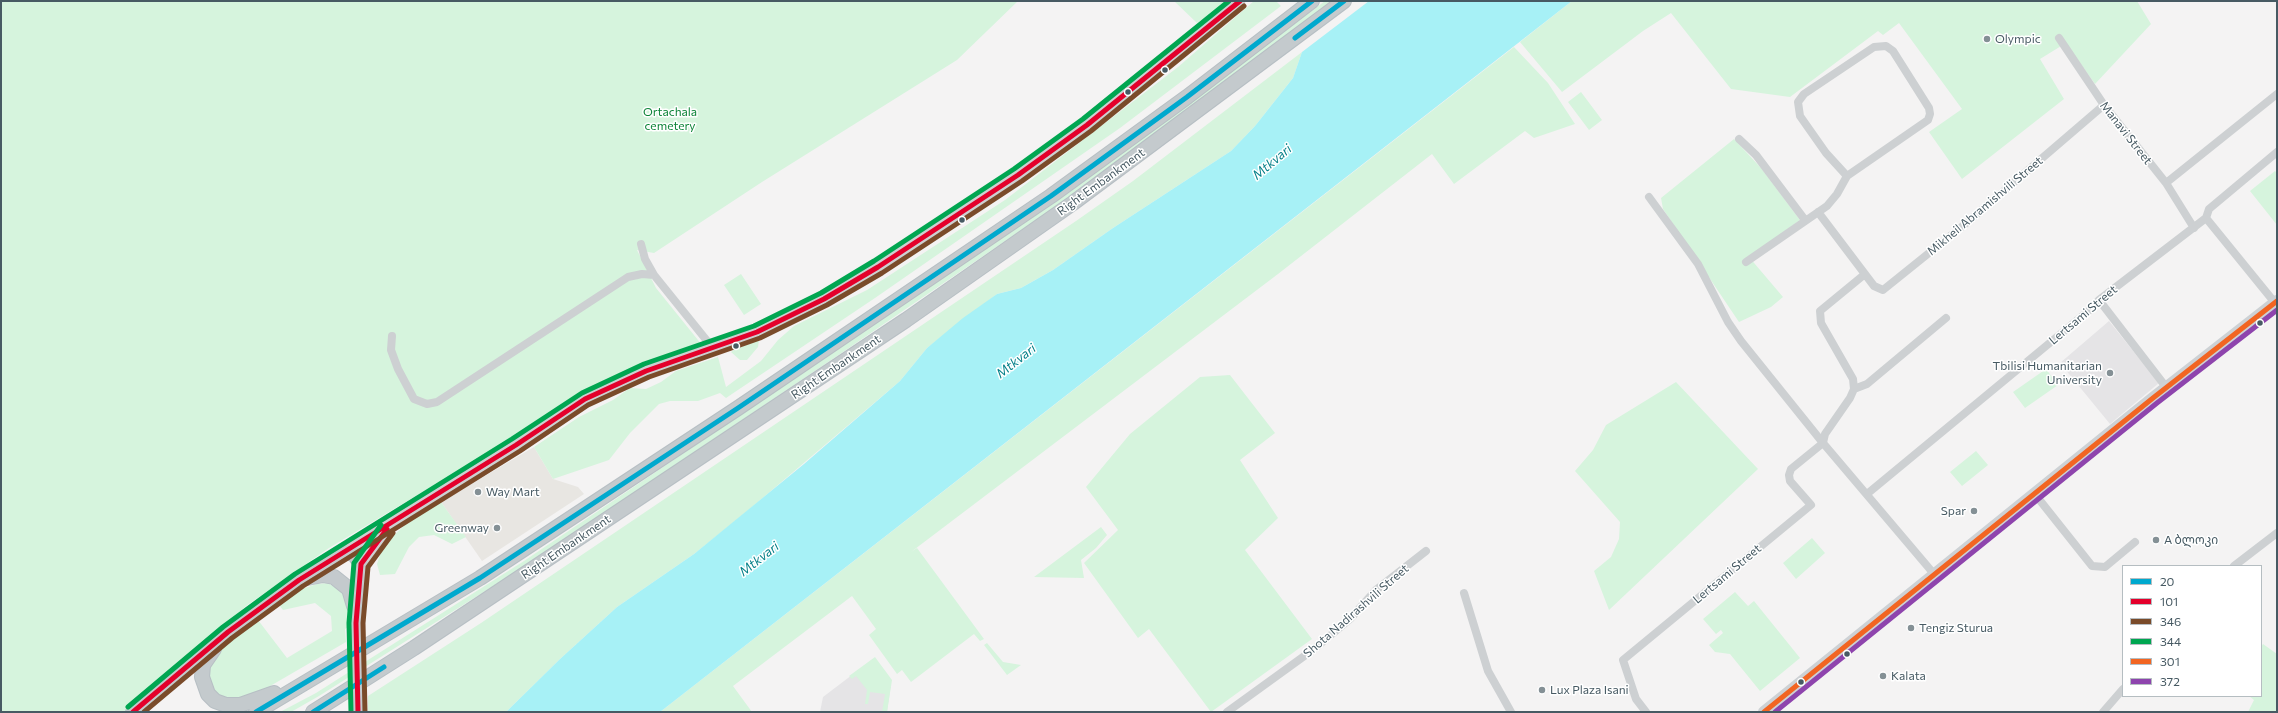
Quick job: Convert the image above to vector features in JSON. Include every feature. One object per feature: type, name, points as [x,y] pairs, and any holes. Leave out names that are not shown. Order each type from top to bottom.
[{"type":"highway","name":"Right Embankment","points":[[256,712],[480,578],[744,404],[1051,196],[1187,96],[1312,1]]},
{"type":"highway","name":"Right Embankment","points":[[313,712],[420,644],[906,320],[1073,203],[1344,1]]},
{"type":"highway","points":[[339,554],[331,566],[338,580],[351,594],[356,623]]},
{"type":"highway","points":[[133,712],[228,632],[299,580],[339,554],[354,554],[360,569],[356,623],[358,712]]},
{"type":"highway","points":[[299,580],[316,575],[338,580],[352,581],[360,569]]},
{"type":"highway","points":[[228,632],[203,665],[204,686],[215,701],[226,705],[240,705],[308,682]]},
{"type":"main road","points":[[1764,712],[2166,387],[2276,302]]},
{"type":"street","points":[[339,554],[510,449],[585,399],[646,371],[757,332],[824,299],[878,267],[975,204],[1087,125],[1240,1]]},
{"type":"street","name":"Manavi Street","points":[[2059,38],[2104,105],[2166,183],[2194,228]]},
{"type":"street","points":[[1746,262],[1818,212],[1837,194],[1847,176],[1923,125],[1930,114],[1929,108],[1893,51],[1886,46],[1874,47],[1804,94],[1798,102],[1800,116],[1826,153],[1847,176]]},
{"type":"street","points":[[2166,183],[2277,94]]},
{"type":"street","name":"Mikheil Abramishvili Street","points":[[1818,212],[1874,286],[1883,290],[1888,288],[2104,105]]},
{"type":"street","points":[[1738,139],[1756,155],[1805,220]]},
{"type":"street","name":"Lertsami Street","points":[[1867,494],[2092,308],[2099,300],[2206,218],[2209,209],[2277,152]]},
{"type":"street","points":[[1649,197],[1698,264],[1728,322],[1741,341],[1823,443],[1934,574]]},
{"type":"street","points":[[2206,218],[2276,302]]},
{"type":"street","points":[[641,244],[654,275],[712,347]]},
{"type":"street","points":[[392,336],[391,350],[398,369],[414,400],[427,404],[437,402],[628,277],[642,274],[654,275]]},
{"type":"street","points":[[1823,443],[1825,434],[1850,398],[1854,389],[1853,378],[1819,317],[1820,311],[1865,274]]},
{"type":"street","points":[[2099,300],[2166,387]]},
{"type":"street","points":[[1854,389],[1867,384],[1946,318]]},
{"type":"street","name":"Lertsami Street","points":[[1646,712],[1636,699],[1623,660],[1810,505],[1790,481],[1789,475],[1791,469],[1823,443]]},
{"type":"street","points":[[2034,493],[2092,566],[2105,567],[2135,542]]},
{"type":"street","points":[[360,569],[378,538],[404,513]]},
{"type":"street","points":[[2235,565],[2277,533]]},
{"type":"street","name":"Shota Nadirashvili Street","points":[[1227,712],[1314,650],[1350,619],[1376,590],[1426,551]]},
{"type":"street","points":[[1464,593],[1488,671],[1511,712]]},
{"type":"street","points":[[2103,712],[2122,690]]},
{"type":"shaded area","name":"Tbilisi Humanitarian University","points":[[2109,321],[2159,383],[2110,424],[2060,363]]},
{"type":"shaded area","points":[[534,447],[553,479],[578,487],[584,494],[482,561],[441,502]]},
{"type":"shaded area","points":[[873,659],[891,684],[887,712],[820,712],[823,697]]},
{"type":"green space","name":"Ortachala cemetery","points":[[1,1],[1018,1],[957,60],[762,182],[654,253],[637,250],[656,288],[702,345],[641,367],[587,393],[329,548],[246,606],[128,712],[1,712]]},
{"type":"green space","points":[[1174,1],[1230,1],[1197,23]]},
{"type":"green space","points":[[1254,1],[1276,1],[1281,6],[1120,128],[875,298],[726,398],[720,393],[698,401],[670,401],[659,404],[630,433],[609,460],[553,479],[534,447],[579,417],[613,400],[630,388],[646,389],[661,382],[676,371],[718,357],[726,387],[761,361],[778,340],[794,326],[867,290],[1005,200],[1178,67]]},
{"type":"green space","points":[[1325,1],[1334,1],[1065,200],[843,352],[528,564],[319,696],[291,712],[280,712],[316,693],[524,561],[1063,197]]},
{"type":"green space","points":[[1572,1],[2137,1],[2151,24],[2095,84],[2066,43],[2040,59],[2064,99],[1962,179],[1929,132],[1962,109],[1899,23],[1883,35],[1878,31],[1790,97],[1731,89],[1671,13],[1643,31],[1562,92],[1520,42]]},
{"type":"green space","points":[[1514,47],[1548,83],[1575,124],[1534,138],[1525,131],[1454,184],[1432,154],[1278,274],[911,552],[917,548],[984,639],[980,641],[974,634],[911,682],[902,670],[897,674],[869,635],[876,629],[852,596],[733,686],[752,712],[660,712]]},
{"type":"green space","points":[[1302,52],[1293,78],[1255,126],[1231,151],[1113,228],[1053,270],[1021,288],[997,294],[927,348],[900,381],[738,519],[694,554],[617,607],[560,659],[506,712],[368,712],[368,696],[481,623],[1076,221],[1133,181]]},
{"type":"green space","points":[[1581,92],[1602,120],[1589,130],[1568,102]]},
{"type":"green space","points":[[1734,139],[1761,168],[1800,220],[1749,257],[1783,297],[1771,307],[1739,322],[1663,209],[1661,198]]},
{"type":"green space","points":[[2275,171],[2277,173],[2277,225],[2250,191]]},
{"type":"green space","points":[[741,274],[761,304],[744,315],[724,285]]},
{"type":"green space","points":[[759,340],[758,347],[747,360],[740,360],[731,352],[735,349]]},
{"type":"green space","points":[[2046,369],[2058,385],[2025,408],[2013,392]]},
{"type":"green space","points":[[1230,375],[1275,433],[1240,460],[1278,518],[1245,550],[1312,639],[1211,712],[1149,629],[1138,638],[1084,563],[1118,530],[1086,487],[1130,434],[1200,377]]},
{"type":"green space","points":[[1676,382],[1758,469],[1609,610],[1594,571],[1611,557],[1619,539],[1620,522],[1575,471],[1593,450],[1606,425]]},
{"type":"green space","points":[[1976,451],[1988,465],[1962,486],[1950,472]]},
{"type":"green space","points":[[441,502],[466,537],[452,544],[434,535],[419,537],[409,547],[395,574],[380,575],[377,564],[383,545],[405,525]]},
{"type":"green space","points":[[1101,527],[1107,535],[1096,548],[1081,560],[1084,578],[1034,577]]},
{"type":"green space","points":[[1812,538],[1825,553],[1796,579],[1783,563]]},
{"type":"green space","points":[[328,583],[344,593],[349,603],[352,625],[345,629],[346,642],[253,696],[246,699],[216,699],[205,676],[214,655],[258,620],[287,658],[332,631],[331,616],[315,603],[283,610],[279,605],[302,589],[317,584]]},
{"type":"green space","points":[[1735,592],[1748,606],[1754,601],[1800,658],[1760,691],[1730,654],[1715,652],[1709,645],[1723,633],[1721,630],[1716,634],[1703,619]]},
{"type":"green space","points":[[987,643],[1003,662],[1021,665],[1007,675],[984,645]]},
{"type":"green space","points":[[2263,644],[2277,654],[2277,712],[2248,712],[2254,700],[2250,697],[2262,697]]},
{"type":"green space","points":[[875,657],[892,680],[887,712],[882,712],[885,694],[870,692],[868,704],[865,704],[867,690],[856,676],[852,679],[849,676]]},
{"type":"water","name":"Mtkvari","points":[[1369,1],[1572,1],[660,712],[506,712],[560,659],[617,607],[694,554],[804,464],[900,381],[927,348],[963,318],[997,294],[1021,288],[1053,270],[1113,228],[1231,151],[1255,126],[1293,78],[1302,52]]},
{"type":"transit line","name":"344","points":[[128,707],[223,627],[295,574],[512,439],[582,393],[644,364],[754,326],[821,293],[874,261],[1014,169],[1083,119],[1229,1]]},
{"type":"transit line","name":"101","points":[[133,712],[228,632],[299,580],[516,445],[585,399],[646,371],[757,332],[824,299],[878,267],[1018,175],[1087,125],[1240,1]]},
{"type":"transit line","name":"20","points":[[256,712],[480,578],[738,408],[1051,196],[1187,97],[1312,1]]},
{"type":"transit line","name":"20","points":[[1295,38],[1344,1]]},
{"type":"transit line","name":"346","points":[[144,712],[232,638],[303,586],[520,451],[588,405],[649,377],[760,338],[827,305],[882,273],[1022,181],[1091,131],[1244,6]]},
{"type":"transit line","name":"301","points":[[1764,712],[2153,398],[2277,301]]},
{"type":"transit line","name":"372","points":[[1775,712],[2157,403],[2277,310]]},
{"type":"transit line","name":"344","points":[[351,712],[349,623],[354,563],[381,525]]},
{"type":"transit line","name":"101","points":[[358,712],[356,623],[361,564],[387,529]]},
{"type":"transit line","name":"346","points":[[365,712],[363,623],[368,567],[393,533]]},
{"type":"transit line","name":"20","points":[[313,712],[384,667]]},
{"type":"place","name":"Olympic","points":[[1987,39]]},
{"type":"place","name":"Tbilisi Humanitarian University","points":[[2110,373]]},
{"type":"place","name":"Way Mart","points":[[478,492]]},
{"type":"place","name":"Spar","points":[[1974,511]]},
{"type":"place","name":"Greenway","points":[[497,528]]},
{"type":"place","name":"A ბლოკი","points":[[2156,540]]},
{"type":"place","name":"Tengiz Sturua","points":[[1911,628]]},
{"type":"place","name":"Kalata","points":[[1883,676]]},
{"type":"place","name":"Lux Plaza Isani","points":[[1542,690]]}]
